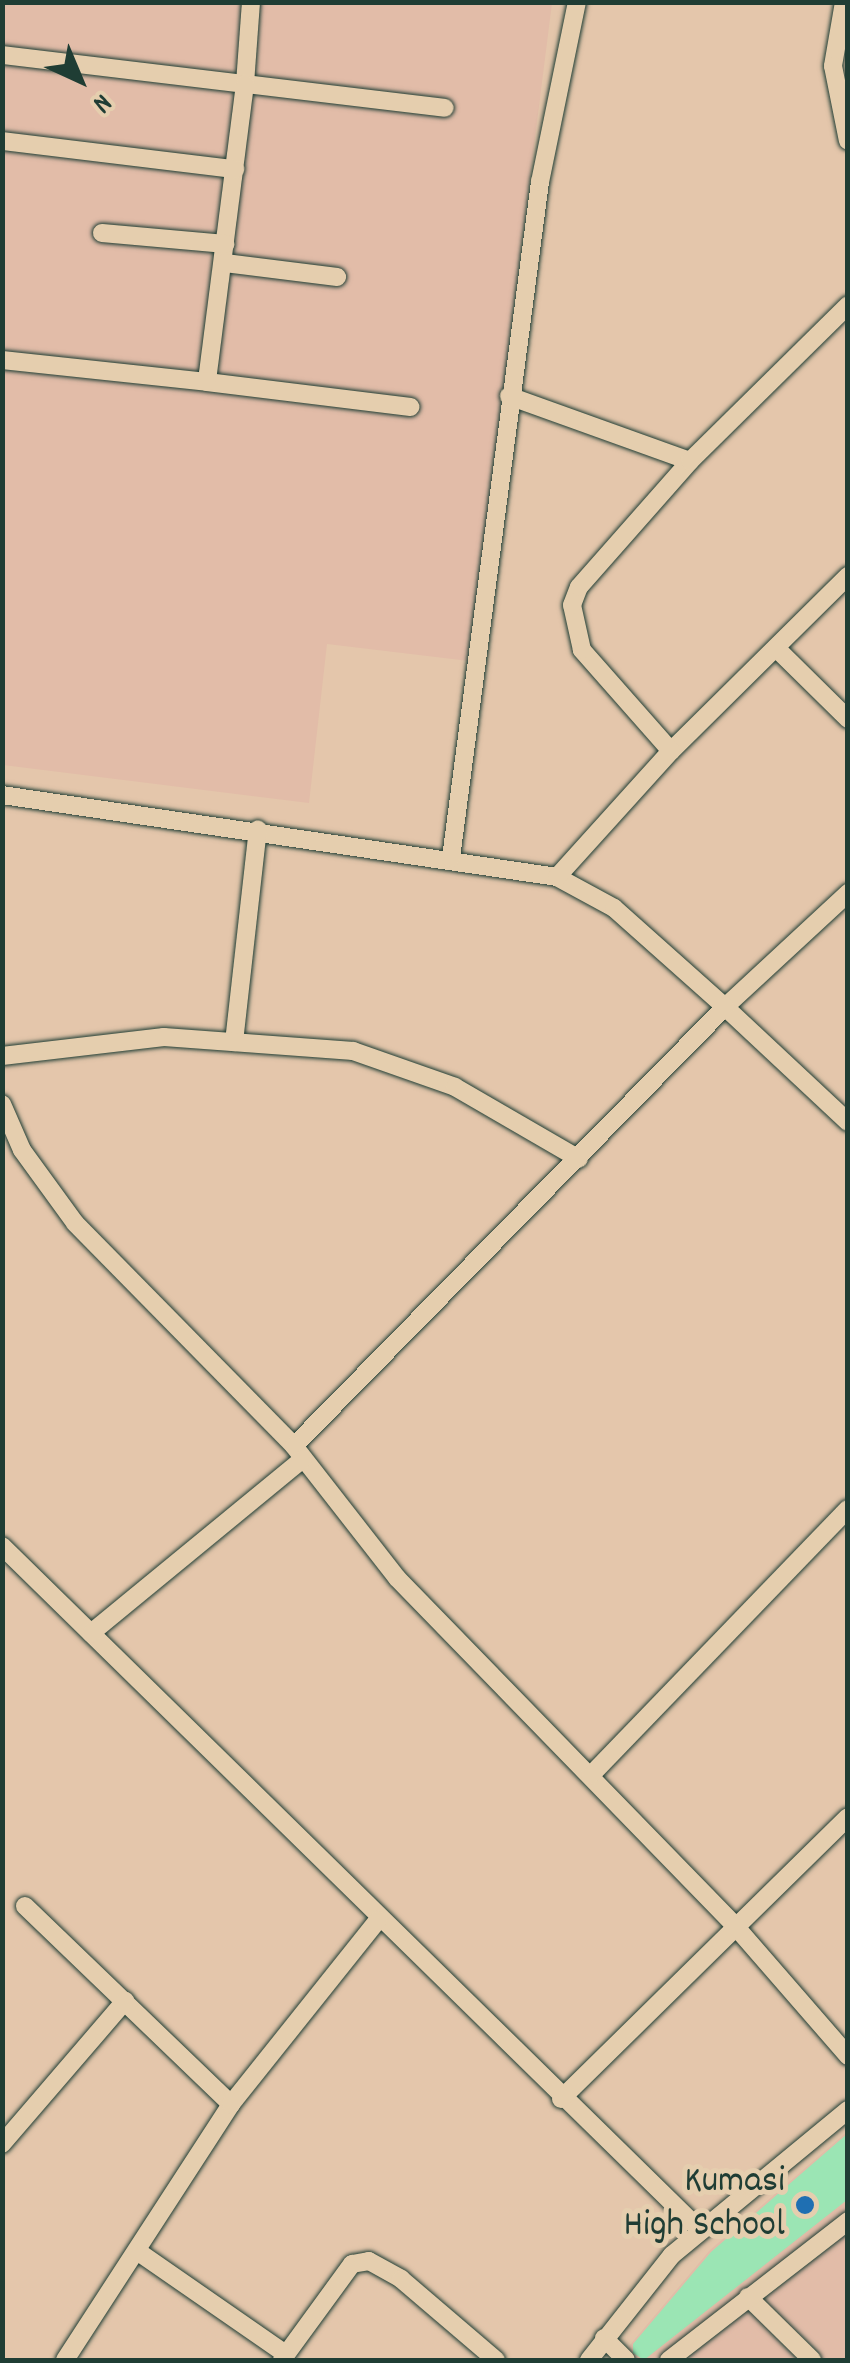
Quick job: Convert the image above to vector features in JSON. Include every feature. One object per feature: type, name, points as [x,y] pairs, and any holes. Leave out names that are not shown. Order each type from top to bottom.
[{"type":"street","points":[[207,382],[245,84],[250,2]]},
{"type":"street","points":[[451,858],[540,182],[578,2]]},
{"type":"street","points":[[844,2],[834,66],[848,141]]},
{"type":"street","points":[[2,54],[445,108]]},
{"type":"street","points":[[2,141],[235,169]]},
{"type":"street","points":[[102,232],[337,277]]},
{"type":"street","points":[[671,751],[594,669],[574,630],[572,605],[579,588],[690,461],[848,305]]},
{"type":"street","points":[[2,360],[410,407]]},
{"type":"street","points":[[510,396],[690,461]]},
{"type":"street","points":[[558,877],[671,751],[848,576]]},
{"type":"street","points":[[776,648],[848,719]]},
{"type":"street","points":[[2,795],[258,829],[558,877],[614,908],[848,1122]]},
{"type":"street","points":[[234,1042],[258,829]]},
{"type":"street","points":[[90,1633],[298,1453],[725,1007],[848,893]]},
{"type":"street","points":[[2,1056],[111,1038],[353,1051],[410,1066],[579,1160]]},
{"type":"street","points":[[2,1104],[22,1150],[75,1224],[298,1453],[397,1578],[736,1927],[848,2056]]},
{"type":"street","points":[[590,1775],[848,1509]]},
{"type":"street","points":[[2,1546],[378,1920],[700,2230]]},
{"type":"street","points":[[561,2099],[848,1817]]},
{"type":"street","points":[[25,1906],[231,2104]]},
{"type":"street","points":[[65,2360],[231,2104],[378,1920]]},
{"type":"street","points":[[2,2144],[125,2001]]},
{"type":"street","points":[[589,2360],[700,2230],[848,2110]]},
{"type":"street","points":[[669,2360],[848,2221]]},
{"type":"street","points":[[826,2237],[848,2240]]},
{"type":"street","points":[[137,2251],[284,2357],[352,2264],[368,2261],[401,2279],[496,2360]]},
{"type":"street","points":[[748,2297],[812,2360]]},
{"type":"street","points":[[604,2338],[626,2360]]},
{"type":"shaded area","points":[[3,3],[552,3],[469,661],[327,644],[309,803],[3,765]]},
{"type":"shaded area","name":"Kumasi High School","points":[[847,2132],[847,2360],[638,2360],[630,2353],[629,2346],[710,2250]]},
{"type":"green space","points":[[847,2134],[847,2200],[644,2360],[633,2353],[633,2344],[711,2252]]},
{"type":"place","name":"Kumasi High School","points":[[805,2205]]}]
